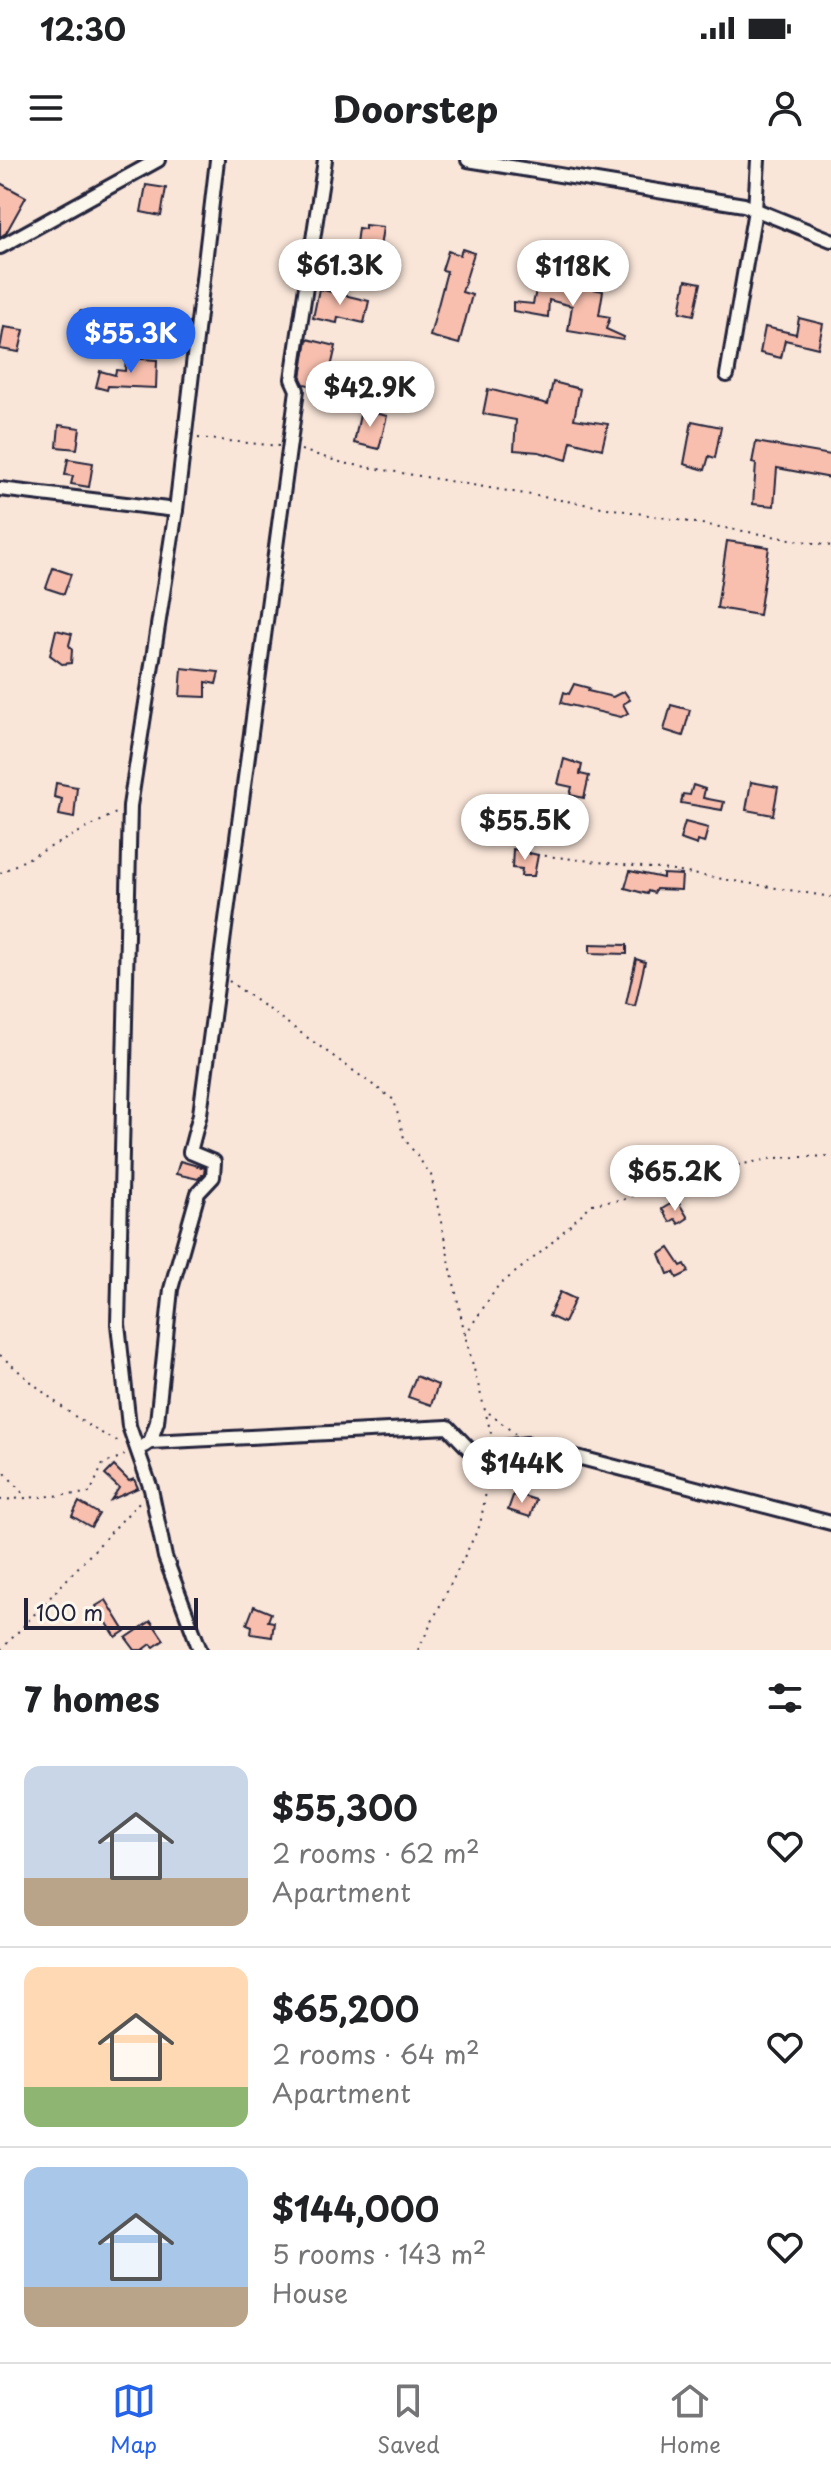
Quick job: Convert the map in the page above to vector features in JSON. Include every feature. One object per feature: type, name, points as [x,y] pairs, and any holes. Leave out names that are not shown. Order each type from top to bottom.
[{"type":"street","points":[[0,247],[158,160]]},
{"type":"street","points":[[200,1650],[165,1557],[151,1489],[129,1426],[118,1324],[130,806],[176,510],[217,160]]},
{"type":"street","points":[[150,1442],[157,1422],[171,1289],[198,1193],[213,1177],[214,1162],[190,1152],[200,1114],[287,446],[297,390],[292,379],[325,160]]},
{"type":"street","points":[[468,160],[744,205],[831,240]]},
{"type":"street","points":[[727,375],[755,210],[758,160]]},
{"type":"street","points":[[0,489],[176,510]]},
{"type":"street","points":[[138,1450],[150,1442],[448,1427],[471,1451],[527,1444],[831,1523]]},
{"type":"path","points":[[184,436],[287,446],[343,463],[831,546]]},
{"type":"path","points":[[0,873],[130,806]]},
{"type":"path","points":[[521,853],[668,870],[831,897]]},
{"type":"path","points":[[218,973],[394,1100],[404,1138],[431,1175],[465,1335],[488,1412],[494,1448],[480,1525],[418,1650]]},
{"type":"path","points":[[465,1335],[498,1286],[545,1249],[592,1204],[626,1199],[667,1179],[774,1158],[831,1156]]},
{"type":"path","points":[[0,1355],[76,1418],[98,1433],[138,1450]]},
{"type":"path","points":[[488,1412],[527,1444]]},
{"type":"path","points":[[0,1500],[90,1493],[103,1464],[138,1450]]},
{"type":"path","points":[[0,1467],[27,1498]]},
{"type":"path","points":[[1,1650],[151,1489]]},
{"type":"building","points":[[0,183],[26,197],[6,233],[0,237]]},
{"type":"building","points":[[146,185],[166,188],[161,216],[141,212]]},
{"type":"building","points":[[365,225],[383,227],[380,248],[356,244],[358,228],[365,229]]},
{"type":"building","points":[[462,249],[474,253],[462,292],[472,295],[459,344],[430,336],[447,271],[442,270],[448,251],[460,255]]},
{"type":"building","points":[[686,280],[701,283],[694,315],[680,312]]},
{"type":"building","points":[[559,282],[603,291],[599,315],[610,317],[606,329],[624,337],[623,340],[568,331],[572,306],[549,300],[548,317],[513,311],[513,302],[533,304],[537,286],[557,290]]},
{"type":"building","points":[[319,289],[369,301],[364,323],[338,317],[337,323],[313,318]]},
{"type":"building","points":[[80,311],[94,313],[92,326],[100,328],[98,338],[71,337],[73,322],[79,323]]},
{"type":"building","points":[[799,318],[823,324],[818,348],[785,340],[781,358],[760,353],[765,327],[796,334]]},
{"type":"building","points":[[4,327],[24,330],[19,352],[0,349]]},
{"type":"building","points":[[307,339],[336,346],[326,389],[304,384],[301,378]]},
{"type":"building","points":[[126,358],[157,360],[156,388],[108,386],[107,390],[96,387],[100,371],[115,375],[116,370],[125,371]]},
{"type":"building","points":[[553,382],[580,389],[574,419],[608,424],[602,449],[571,441],[567,460],[539,452],[514,450],[516,420],[483,414],[488,389],[548,404]]},
{"type":"building","points":[[361,410],[387,416],[379,449],[354,443]]},
{"type":"building","points":[[692,421],[721,427],[715,458],[709,456],[705,470],[684,464]]},
{"type":"building","points":[[59,425],[80,428],[77,449],[57,447]]},
{"type":"building","points":[[756,442],[831,455],[831,478],[777,468],[774,506],[753,504],[756,464],[752,463]]},
{"type":"building","points":[[68,459],[93,463],[89,487],[71,484],[73,476],[65,475]]},
{"type":"building","points":[[727,541],[769,547],[759,615],[717,608]]},
{"type":"building","points":[[53,568],[71,574],[64,594],[46,588]]},
{"type":"building","points":[[56,630],[72,634],[69,645],[72,650],[71,663],[62,664],[50,655]]},
{"type":"building","points":[[182,668],[219,672],[216,684],[206,682],[206,697],[180,696]]},
{"type":"building","points":[[574,684],[613,697],[624,691],[630,700],[623,704],[628,713],[621,717],[561,703],[564,692],[569,694]]},
{"type":"building","points":[[671,705],[690,710],[683,736],[664,730]]},
{"type":"building","points":[[564,759],[582,765],[580,774],[589,776],[584,798],[570,795],[572,787],[558,784]]},
{"type":"building","points":[[751,782],[778,787],[773,815],[746,810]]},
{"type":"building","points":[[56,783],[77,787],[74,818],[59,815],[62,799],[54,797]]},
{"type":"building","points":[[693,785],[705,789],[703,798],[724,802],[722,810],[681,803],[683,794],[690,795]]},
{"type":"building","points":[[685,822],[708,828],[704,843],[698,841],[697,845],[680,839]]},
{"type":"building","points":[[513,849],[538,855],[534,876],[521,876],[522,869],[512,868]]},
{"type":"building","points":[[630,871],[663,878],[663,874],[682,875],[681,890],[656,889],[654,893],[648,891],[647,894],[625,888]]},
{"type":"building","points":[[590,944],[627,945],[627,954],[590,953]]},
{"type":"building","points":[[636,959],[645,962],[635,1006],[626,1004]]},
{"type":"building","points":[[180,1161],[205,1168],[204,1173],[198,1179],[176,1174]]},
{"type":"building","points":[[677,1200],[688,1218],[679,1224],[675,1219],[670,1222],[662,1209]]},
{"type":"building","points":[[669,1248],[689,1272],[677,1278],[674,1272],[668,1274],[660,1254]]},
{"type":"building","points":[[560,1292],[575,1299],[564,1323],[549,1316]]},
{"type":"building","points":[[416,1376],[438,1385],[431,1405],[408,1397]]},
{"type":"building","points":[[114,1466],[129,1481],[134,1479],[138,1488],[111,1500],[119,1488],[105,1475]]},
{"type":"building","points":[[514,1493],[536,1500],[530,1517],[508,1510]]},
{"type":"building","points":[[79,1502],[99,1514],[91,1527],[72,1516]]},
{"type":"building","points":[[106,1600],[125,1631],[116,1637],[96,1606]]},
{"type":"building","points":[[254,1606],[271,1613],[268,1621],[274,1622],[272,1637],[251,1634],[252,1626],[247,1624]]},
{"type":"building","points":[[151,1621],[164,1640],[154,1647],[151,1644],[143,1650],[135,1650],[126,1638]]}]
